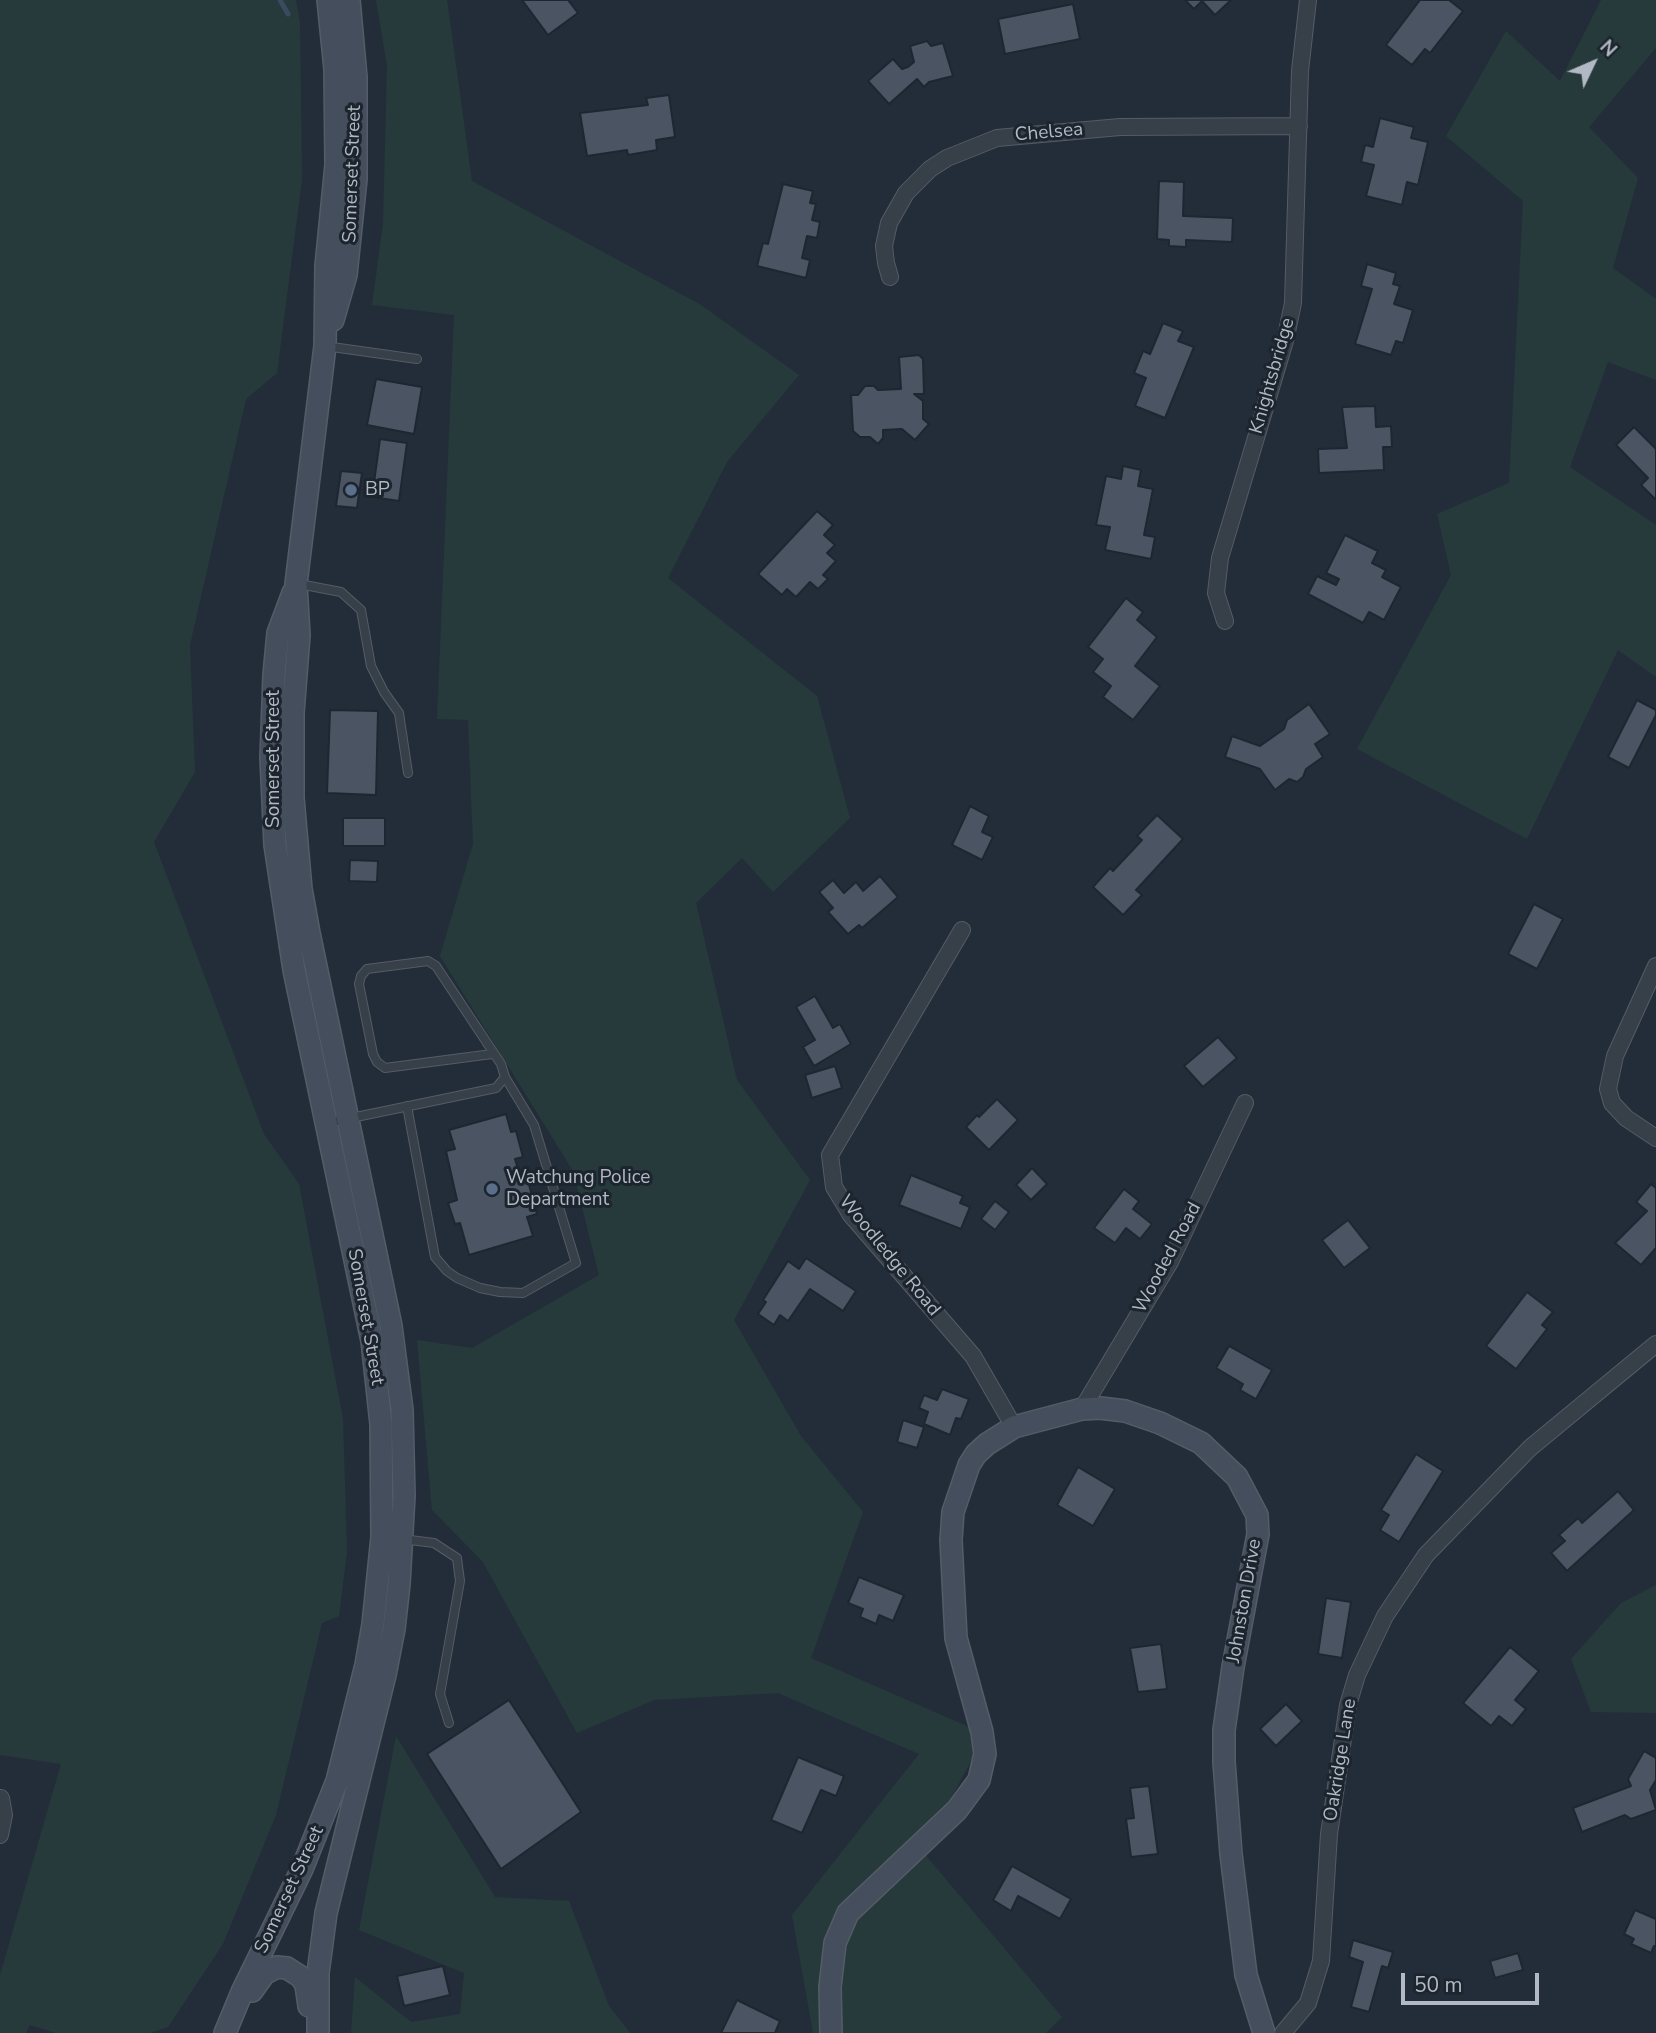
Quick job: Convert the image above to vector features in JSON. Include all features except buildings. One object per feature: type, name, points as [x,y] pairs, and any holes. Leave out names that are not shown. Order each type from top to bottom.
[{"type":"main road","name":"Somerset Street","points":[[318,2033],[318,1973],[332,1880],[368,1751],[394,1629],[392,1538],[383,1469],[378,1381],[363,1297],[298,856],[292,752],[299,635],[296,584],[326,345],[326,266],[333,219],[336,165],[335,69],[328,0]]},
{"type":"main road","name":"Somerset Street","points":[[326,345],[346,275],[355,192],[356,77],[349,0]]},
{"type":"main road","name":"Johnston Drive","points":[[831,2033],[830,1987],[835,1943],[848,1913],[957,1810],[979,1780],[985,1754],[982,1732],[956,1638],[951,1541],[953,1512],[968,1465],[988,1444],[1014,1427],[1082,1409],[1100,1408],[1125,1411],[1160,1423],[1201,1443],[1237,1477],[1257,1515],[1258,1534],[1226,1717],[1224,1762],[1245,1975],[1264,2033]]},
{"type":"main road","name":"Somerset Street","points":[[226,2033],[242,1992],[302,1869],[337,1781],[366,1665],[392,1538]]},
{"type":"main road","points":[[226,2033],[257,1981],[277,1967],[294,1972],[306,1985],[310,2033]]},
{"type":"street","name":"Knightsbridge","points":[[1225,621],[1216,593],[1220,558],[1285,341],[1293,303],[1300,71],[1308,0]]},
{"type":"street","name":"Chelsea","points":[[890,277],[886,263],[889,223],[906,193],[930,169],[947,158],[997,138],[1120,127],[1299,126]]},
{"type":"street","name":"Woodledge Road","points":[[962,930],[830,1155],[834,1188],[851,1215],[973,1356],[1014,1427]]},
{"type":"street","points":[[1656,966],[1615,1056],[1608,1089],[1612,1103],[1626,1118],[1656,1138]]},
{"type":"street","name":"Wooded Road","points":[[1082,1409],[1170,1262],[1245,1103]]},
{"type":"street","name":"Oakridge Lane","points":[[1283,2033],[1308,2003],[1321,1961],[1329,1834],[1348,1705],[1357,1675],[1385,1616],[1426,1555],[1530,1448],[1656,1344]]},
{"type":"street","points":[[0,1835],[4,1815],[1,1798]]},
{"type":"lane","points":[[326,345],[417,359]]},
{"type":"lane","points":[[296,584],[341,592],[361,610],[371,666],[384,692],[399,713],[408,773]]},
{"type":"lane","points":[[407,1106],[435,1257],[447,1270],[457,1278],[480,1288],[500,1293],[523,1293],[576,1263],[534,1125],[500,1064],[436,966],[428,961],[367,969],[361,976],[359,984],[373,1054],[377,1062],[385,1068],[492,1054]]},
{"type":"lane","points":[[337,1120],[496,1088],[505,1077]]},
{"type":"lane","points":[[392,1538],[434,1543],[457,1558],[460,1580],[440,1694],[449,1723]]},
{"type":"green space","points":[[0,0],[296,0],[300,23],[302,180],[277,373],[246,399],[190,645],[195,772],[154,842],[264,1134],[299,1184],[343,1419],[347,1552],[339,1616],[322,1623],[276,1815],[223,1944],[168,2027],[150,2033],[56,2033],[30,2025],[26,2033],[0,2033],[0,1975],[61,1764],[0,1755]]},
{"type":"green space","points":[[376,0],[447,0],[472,181],[701,305],[799,375],[727,462],[668,578],[817,696],[850,818],[773,892],[742,858],[696,903],[737,1080],[810,1180],[734,1320],[801,1436],[863,1512],[811,1658],[985,1734],[923,1852],[1062,2017],[1046,2033],[813,2033],[792,1915],[919,1754],[778,1693],[654,1700],[577,1733],[483,1562],[432,1510],[417,1340],[472,1348],[599,1275],[573,1171],[440,956],[473,844],[468,720],[437,719],[454,315],[372,305],[383,224],[387,66]]},
{"type":"green space","points":[[1601,0],[1656,0],[1656,48],[1589,127],[1638,178],[1613,268],[1656,299],[1656,380],[1608,362],[1570,467],[1656,525],[1656,677],[1618,650],[1527,839],[1357,749],[1451,575],[1437,514],[1509,483],[1523,201],[1446,136],[1506,31],[1560,81]]},
{"type":"green space","points":[[1656,1585],[1656,1713],[1591,1712],[1571,1659],[1621,1603]]},
{"type":"green space","points":[[396,1736],[495,1897],[569,1901],[609,2006],[630,2033],[351,2033],[355,1977],[411,2022],[460,2014],[464,1973],[359,1930]]},
{"type":"waterway","points":[[280,0],[288,14]]},
{"type":"place","name":"BP","points":[[351,490]]},
{"type":"place","name":"Watchung Police Department","points":[[492,1189]]}]
